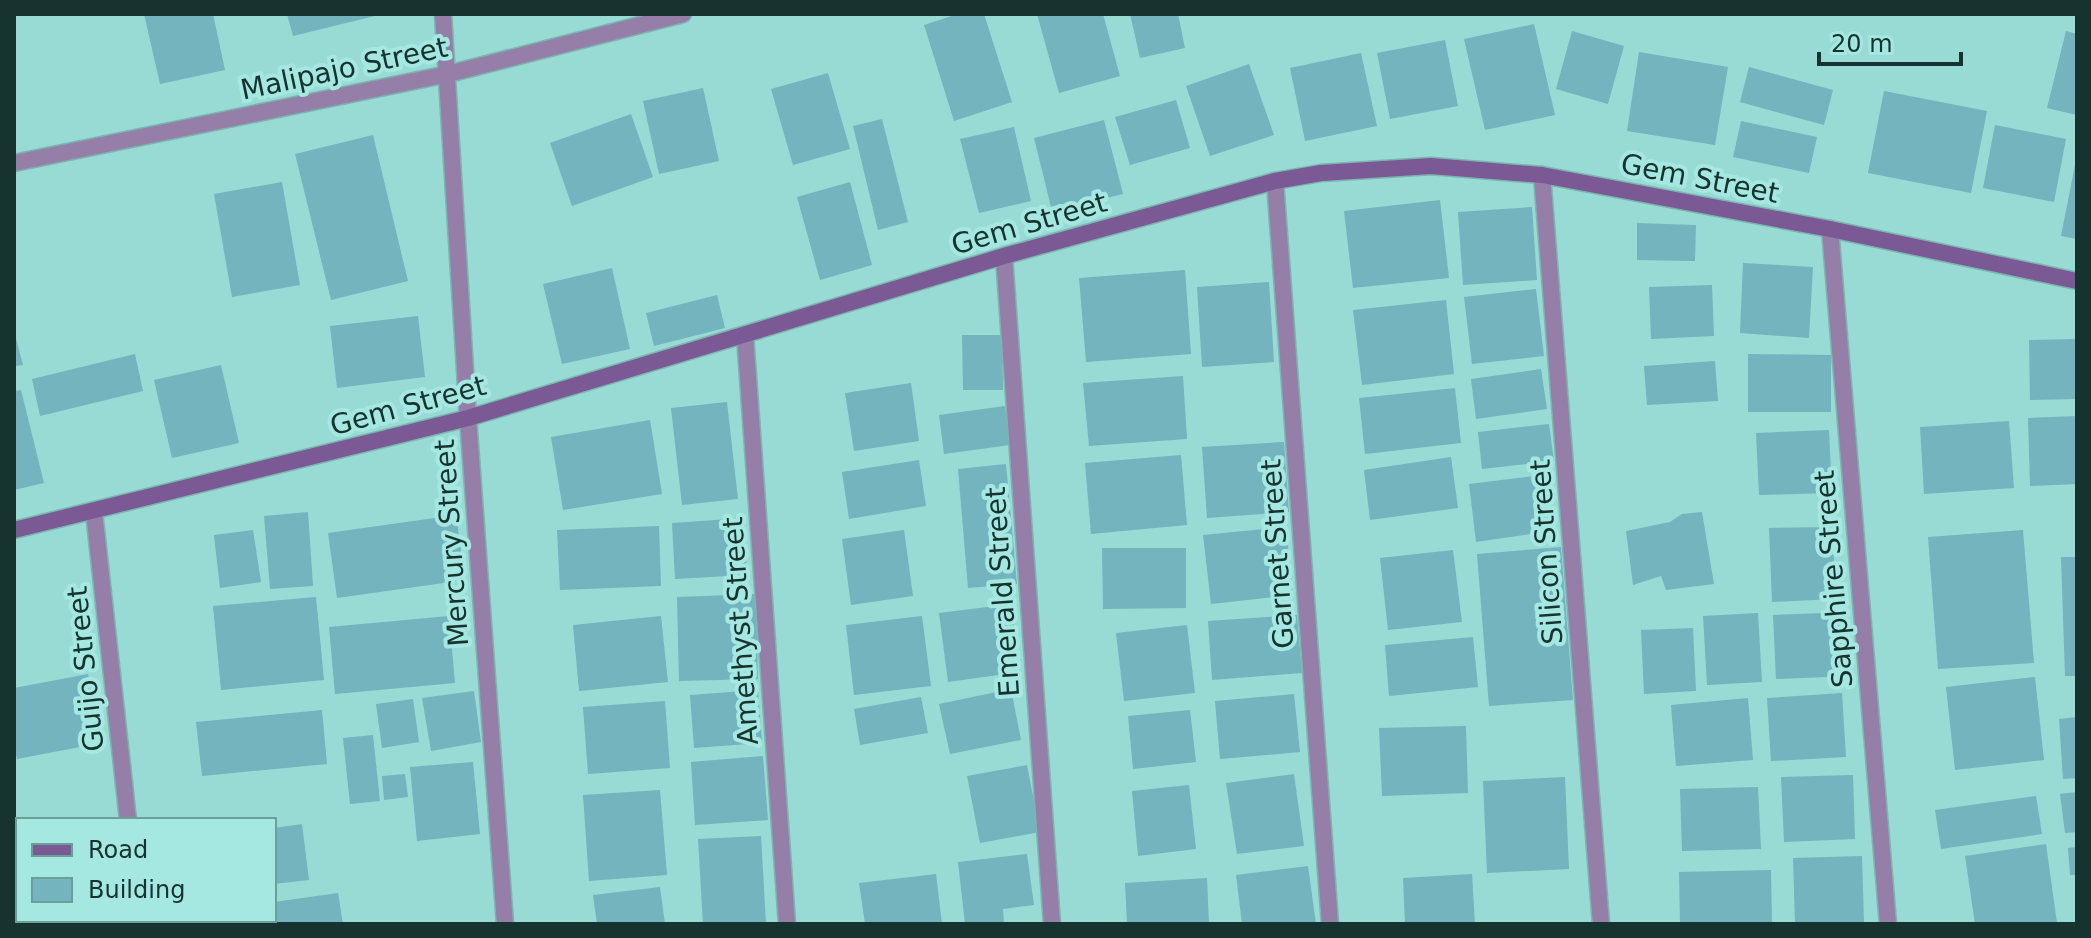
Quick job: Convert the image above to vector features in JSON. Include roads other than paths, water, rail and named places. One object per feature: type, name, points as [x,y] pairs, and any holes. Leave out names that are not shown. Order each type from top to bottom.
[{"type":"street","name":"Mercury Street","points":[[443,14],[468,418],[505,924]]},
{"type":"street","name":"Malipajo Street","points":[[14,163],[448,74],[683,14]]},
{"type":"street","name":"Gem Street","points":[[14,530],[468,418],[1004,256],[1275,181],[1321,173],[1431,166],[1542,175],[1830,229],[2077,281]]},
{"type":"street","name":"Silicon Street","points":[[1542,175],[1601,924]]},
{"type":"street","name":"Garnet Street","points":[[1275,181],[1330,924]]},
{"type":"street","name":"Sapphire Street","points":[[1830,229],[1888,924]]},
{"type":"street","name":"Emerald Street","points":[[1004,256],[1052,924]]},
{"type":"street","name":"Amethyst Street","points":[[745,335],[787,924]]},
{"type":"street","name":"Guijo Street","points":[[94,512],[128,818]]}]
